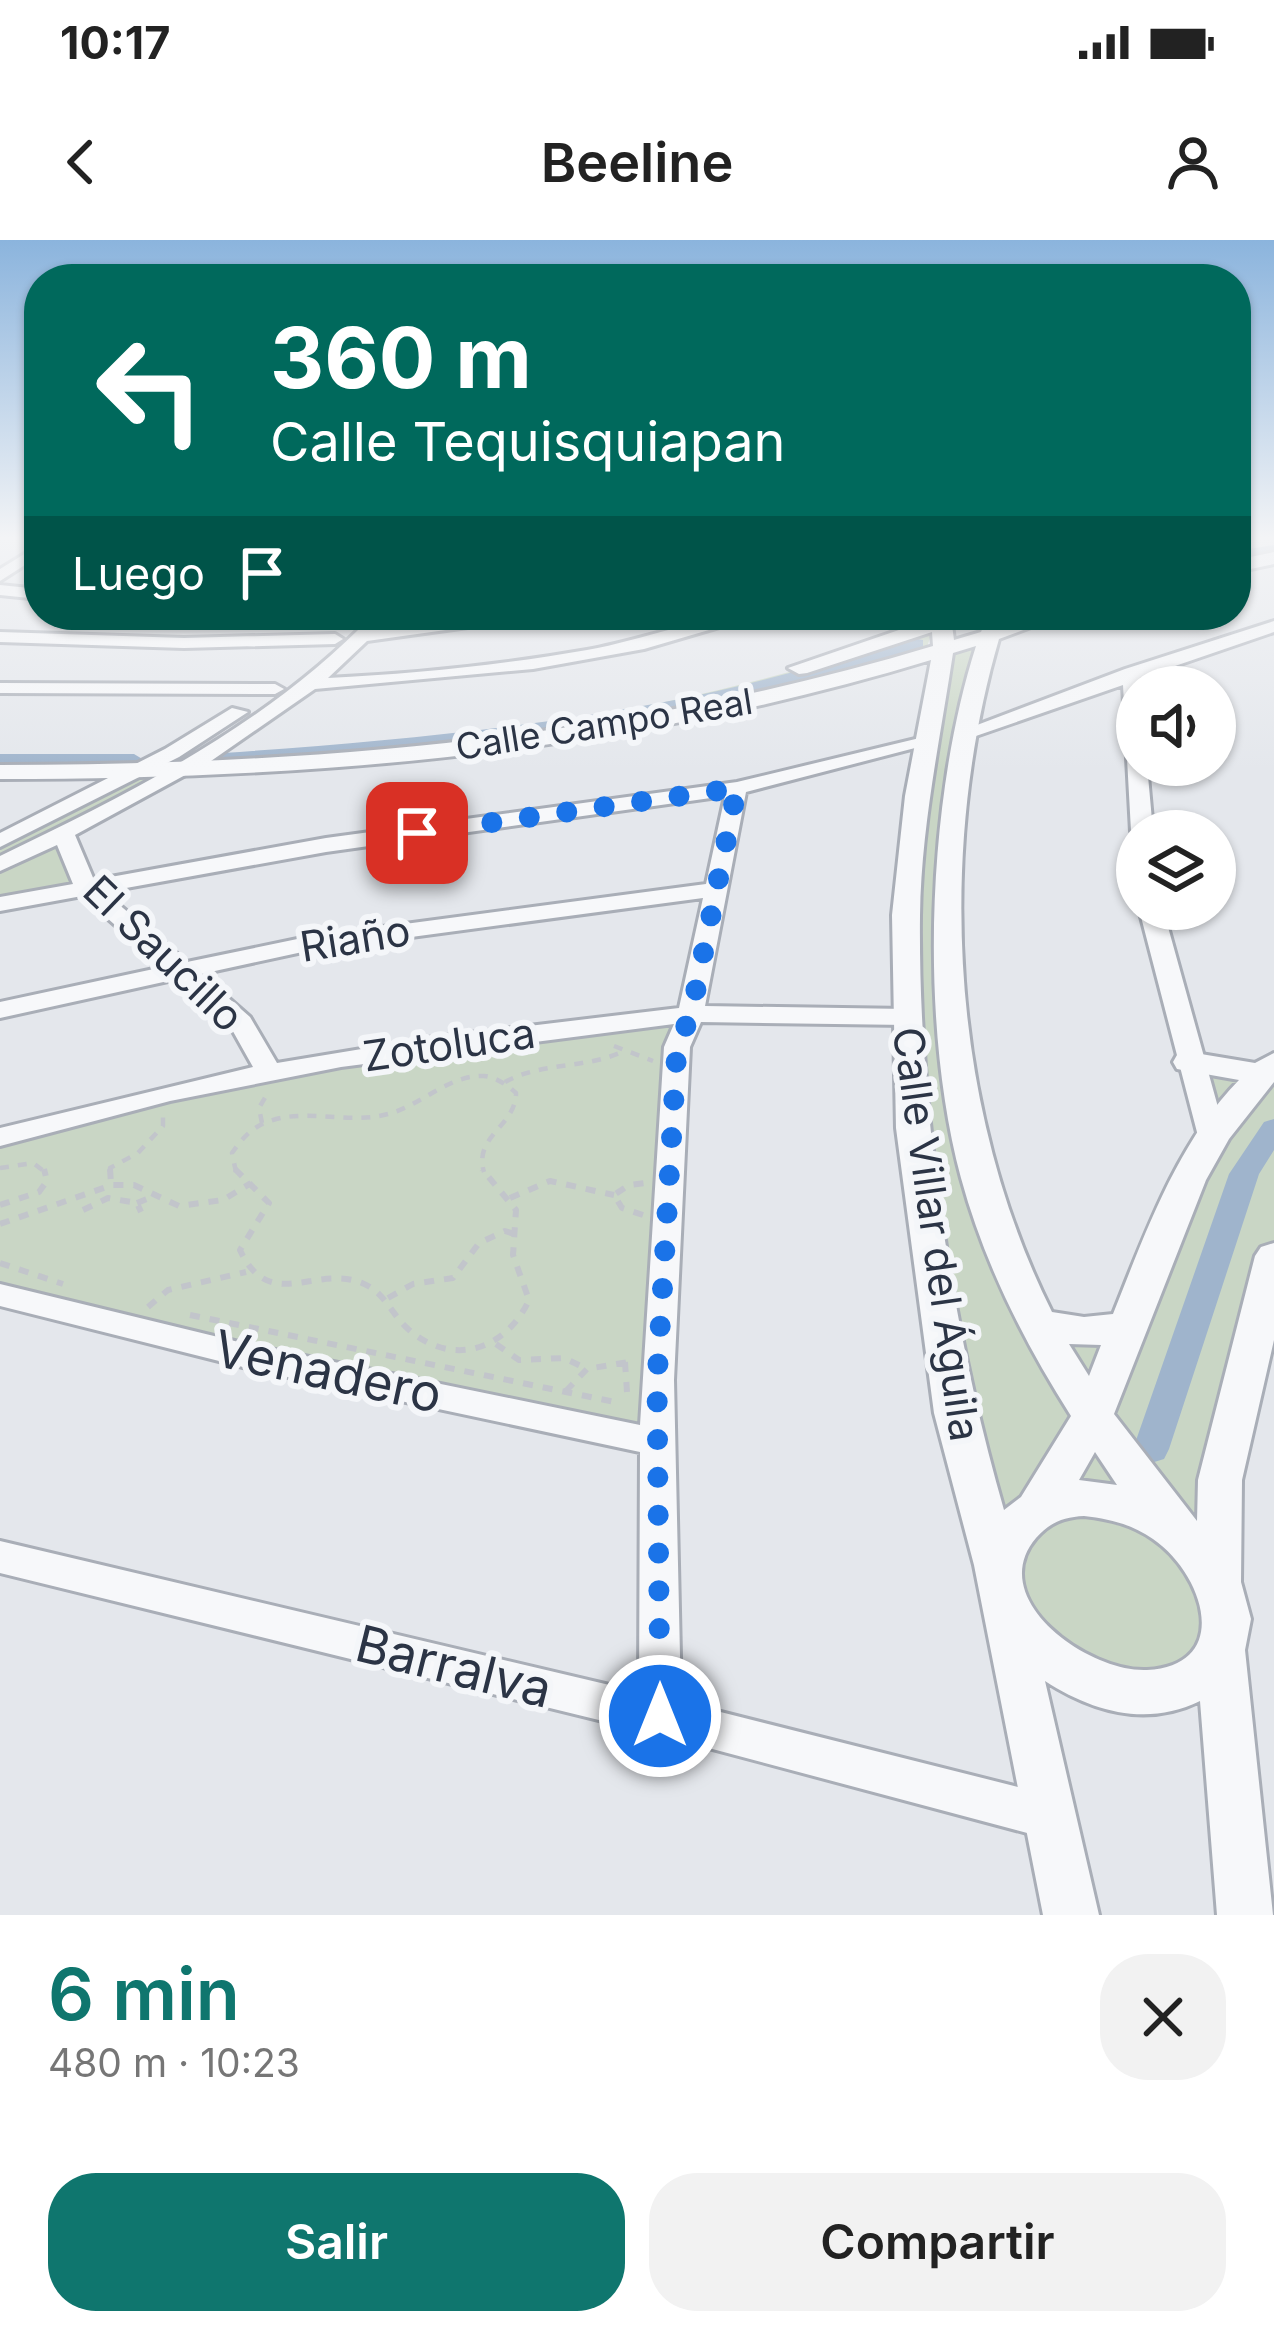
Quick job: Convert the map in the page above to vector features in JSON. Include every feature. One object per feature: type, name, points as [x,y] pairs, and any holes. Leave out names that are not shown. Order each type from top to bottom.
[{"type":"street","points":[[1152,666],[1267,627],[1274,652]]},
{"type":"street","points":[[0,864],[64,834],[175,763],[335,639],[354,630]]},
{"type":"street","points":[[210,753],[309,684],[359,630]]},
{"type":"street","points":[[309,684],[373,682],[565,657],[703,630]]},
{"type":"street","name":"Calle Campo Real","points":[[0,772],[134,773],[210,753],[325,748],[483,731],[661,701],[820,663],[913,630]]},
{"type":"street","name":"Calle Villar del Águila","points":[[947,630],[944,647],[957,713],[950,919],[968,1129],[997,1229],[1037,1324],[1092,1415],[1173,1526]]},
{"type":"street","name":"Calle Campo Real","points":[[0,752],[175,763],[492,746],[682,717],[869,673],[981,630]]},
{"type":"street","name":"Calle Villar del Águila","points":[[990,630],[957,713],[926,756],[906,915],[913,1128],[955,1412],[1001,1585],[1046,1816],[1071,1915]]},
{"type":"street","points":[[0,637],[184,644],[335,639]]},
{"type":"street","points":[[869,673],[913,680],[957,713],[1013,715],[1116,678]]},
{"type":"street","points":[[0,688],[275,688]]},
{"type":"street","points":[[0,904],[326,845],[737,788],[882,755],[926,756]]},
{"type":"street","points":[[0,841],[134,773]]},
{"type":"street","points":[[660,1716],[657,1371],[676,1061],[691,1014],[737,788]]},
{"type":"street","name":"El Saucillo","points":[[64,834],[85,886],[241,1022],[267,1084]]},
{"type":"street","name":"Riaño","points":[[0,1010],[308,944],[714,890]]},
{"type":"street","points":[[1156,930],[1212,1136]]},
{"type":"street","name":"Zotoluca","points":[[0,1137],[508,1034],[691,1014],[907,1017]]},
{"type":"street","points":[[1190,1061],[1267,1069]]},
{"type":"street","points":[[1221,1651],[1195,1678],[1156,1691],[1110,1689],[1064,1671],[1027,1641],[1001,1585],[1010,1532],[1038,1508],[1092,1415],[1212,1136],[1267,1069]]},
{"type":"street","points":[[1245,1915],[1221,1651],[1228,1616],[1219,1579],[1220,1480],[1274,1256]]},
{"type":"street","name":"Venadero","points":[[0,1295],[251,1357],[610,1415],[657,1442]]},
{"type":"street","points":[[1037,1324],[1084,1332],[1128,1327]]},
{"type":"street","points":[[1038,1508],[1081,1498],[1128,1504],[1173,1526],[1199,1550],[1219,1579]]},
{"type":"street","name":"Barralva","points":[[0,1557],[660,1716],[1046,1816]]},
{"type":"path","points":[[606,1036],[622,1052]]},
{"type":"path","points":[[505,1082],[515,1093],[516,1103],[481,1146],[480,1162],[484,1179],[510,1198],[518,1213],[514,1258],[530,1300],[511,1336],[466,1352],[424,1341],[406,1329],[388,1298],[347,1279],[284,1285],[259,1280],[249,1271],[240,1250],[269,1202],[236,1173],[232,1153],[245,1135],[262,1124],[310,1115],[358,1120],[392,1114],[464,1077],[505,1082],[530,1070],[591,1067],[622,1052],[676,1061]]},
{"type":"path","points":[[262,1124],[259,1108],[267,1084]]},
{"type":"path","points":[[112,1185],[110,1168],[133,1157],[163,1126],[161,1111]]},
{"type":"path","points":[[0,1168],[33,1163],[45,1170],[47,1180],[39,1192],[0,1205]]},
{"type":"path","points":[[510,1198],[522,1189],[557,1179],[614,1195],[622,1208],[667,1216]]},
{"type":"path","points":[[614,1195],[629,1185],[669,1182]]},
{"type":"path","points":[[0,1224],[112,1185],[134,1185],[179,1207],[223,1200],[251,1184]]},
{"type":"path","points":[[73,1198],[85,1208],[108,1198],[137,1203],[157,1195]]},
{"type":"path","points":[[137,1203],[140,1212]]},
{"type":"path","points":[[10,1204],[13,1223]]},
{"type":"path","points":[[388,1298],[413,1284],[454,1278],[479,1243],[505,1231],[517,1235]]},
{"type":"path","points":[[0,1263],[65,1285]]},
{"type":"path","points":[[148,1306],[167,1289],[221,1283],[249,1271]]},
{"type":"path","points":[[128,1302],[168,1310]]},
{"type":"path","points":[[187,1315],[565,1392],[610,1415],[627,1392],[657,1371]]},
{"type":"path","points":[[496,1344],[518,1360],[566,1356],[587,1369]]},
{"type":"path","points":[[565,1392],[587,1369],[624,1361],[657,1371]]},
{"type":"path","points":[[624,1361],[627,1392]]},
{"type":"green space","points":[[931,635],[927,647],[763,693],[563,729],[251,760],[208,758],[445,737],[621,711],[742,684]]},
{"type":"green space","points":[[989,635],[958,800],[967,1129],[1037,1324],[1128,1327],[1212,1136],[1189,1062],[1260,1074],[1274,1063],[1274,1256],[1220,1480],[1221,1651],[1110,1689],[1004,1604],[905,994],[944,647]]},
{"type":"green space","points":[[177,772],[64,833],[85,887],[0,904],[0,841],[134,773]]},
{"type":"green space","points":[[691,1014],[657,1442],[0,1295],[0,1137],[268,1071]]},
{"type":"waterway","points":[[223,759],[400,745],[574,723],[747,690],[917,644]]},
{"type":"waterway","points":[[0,760],[134,760]]},
{"type":"waterway","points":[[1151,1449],[1244,1174],[1274,1128]]},
{"type":"route","points":[[417,833],[737,788],[691,1014],[677,1047],[657,1380],[660,1716]]}]
